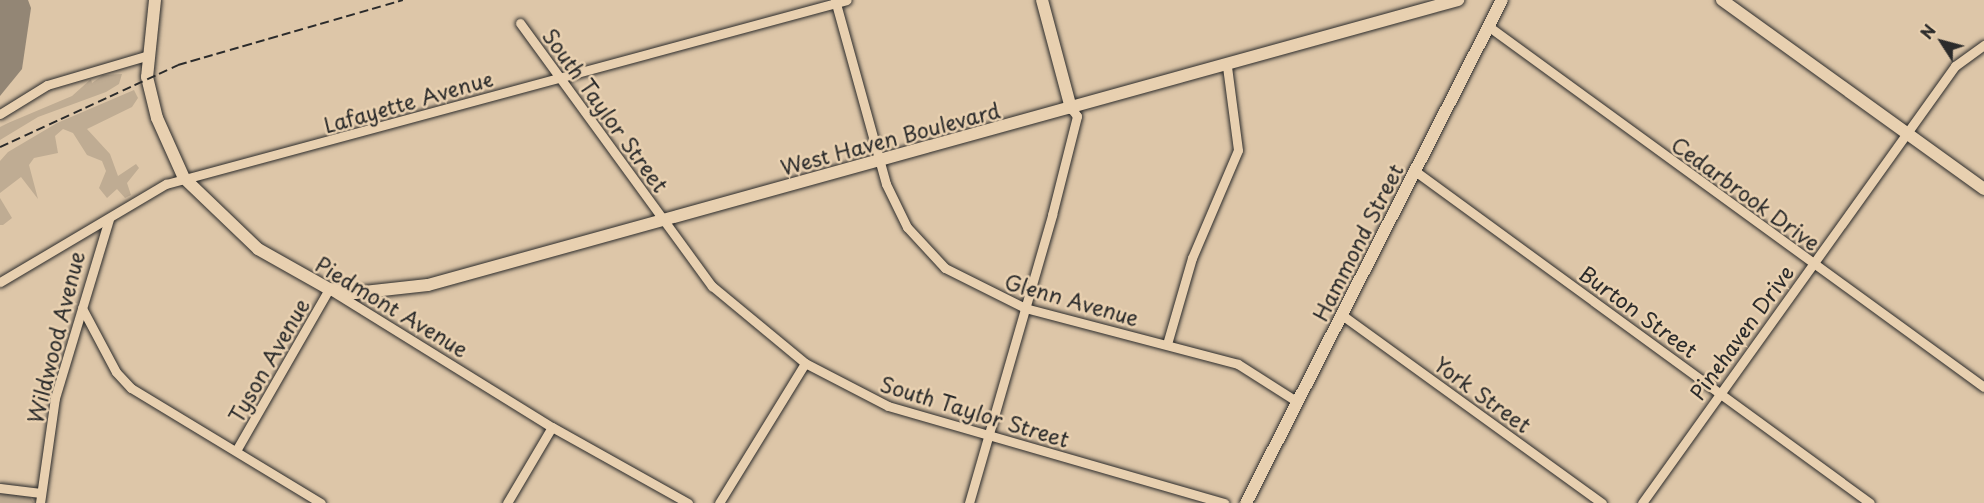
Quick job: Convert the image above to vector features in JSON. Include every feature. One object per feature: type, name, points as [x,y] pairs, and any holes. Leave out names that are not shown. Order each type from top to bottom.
[{"type":"street","name":"Piedmont Avenue","points":[[155,0],[147,77],[157,118],[184,178],[237,234],[552,427],[688,503]]},
{"type":"street","name":"Lafayette Avenue","points":[[0,282],[184,178],[847,0]]},
{"type":"street","points":[[969,503],[1077,116],[1071,108],[1042,0]]},
{"type":"street","name":"West Haven Boulevard","points":[[330,289],[379,293],[429,285],[1227,66],[1458,0]]},
{"type":"street","name":"Hammond Street","points":[[1246,503],[1502,0]]},
{"type":"street","points":[[1722,0],[1984,189]]},
{"type":"street","name":"Glenn Avenue","points":[[836,2],[880,161],[907,227],[928,253],[981,290],[1025,308],[1167,344],[1260,373],[1296,401]]},
{"type":"street","name":"South Taylor Street","points":[[520,23],[563,78],[712,286],[805,363],[888,406],[1224,503]]},
{"type":"street","name":"Cedarbrook Drive","points":[[1488,26],[1984,387]]},
{"type":"street","name":"Pinehaven Drive","points":[[1642,503],[1955,66],[1984,45]]},
{"type":"street","points":[[0,114],[24,94],[149,55]]},
{"type":"street","points":[[1167,344],[1192,258],[1238,150],[1227,66]]},
{"type":"street","name":"Burton Street","points":[[1414,171],[1870,503]]},
{"type":"street","name":"Wildwood Avenue","points":[[41,498],[55,398],[109,219]]},
{"type":"street","name":"Tyson Avenue","points":[[237,449],[330,289]]},
{"type":"street","points":[[82,308],[123,381],[281,477],[311,501],[321,503]]},
{"type":"street","name":"York Street","points":[[1342,315],[1602,503]]},
{"type":"street","points":[[718,503],[805,363]]},
{"type":"street","points":[[507,503],[552,427]]},
{"type":"street","points":[[0,488],[41,498]]},
{"type":"shaded area","points":[[0,0],[28,0],[31,8],[22,69],[0,96]]},
{"type":"shaded area","points":[[122,74],[119,84],[106,92],[38,117],[0,140],[0,127],[72,96],[91,79],[92,83],[103,75]]},
{"type":"shaded area","points":[[134,90],[138,98],[132,107],[87,129],[110,154],[118,176],[136,164],[139,168],[127,183],[131,195],[125,198],[117,189],[107,198],[99,188],[106,171],[102,161],[87,155],[73,133],[63,129],[55,136],[58,153],[34,158],[29,165],[38,199],[21,177],[0,193],[0,161],[8,152],[57,123]]},
{"type":"shaded area","points":[[0,198],[12,218],[3,225],[0,225]]},
{"type":"shaded area","points":[[0,493],[30,497],[34,503],[0,503]]},
{"type":"railway","points":[[0,147],[178,65],[403,0]]}]
